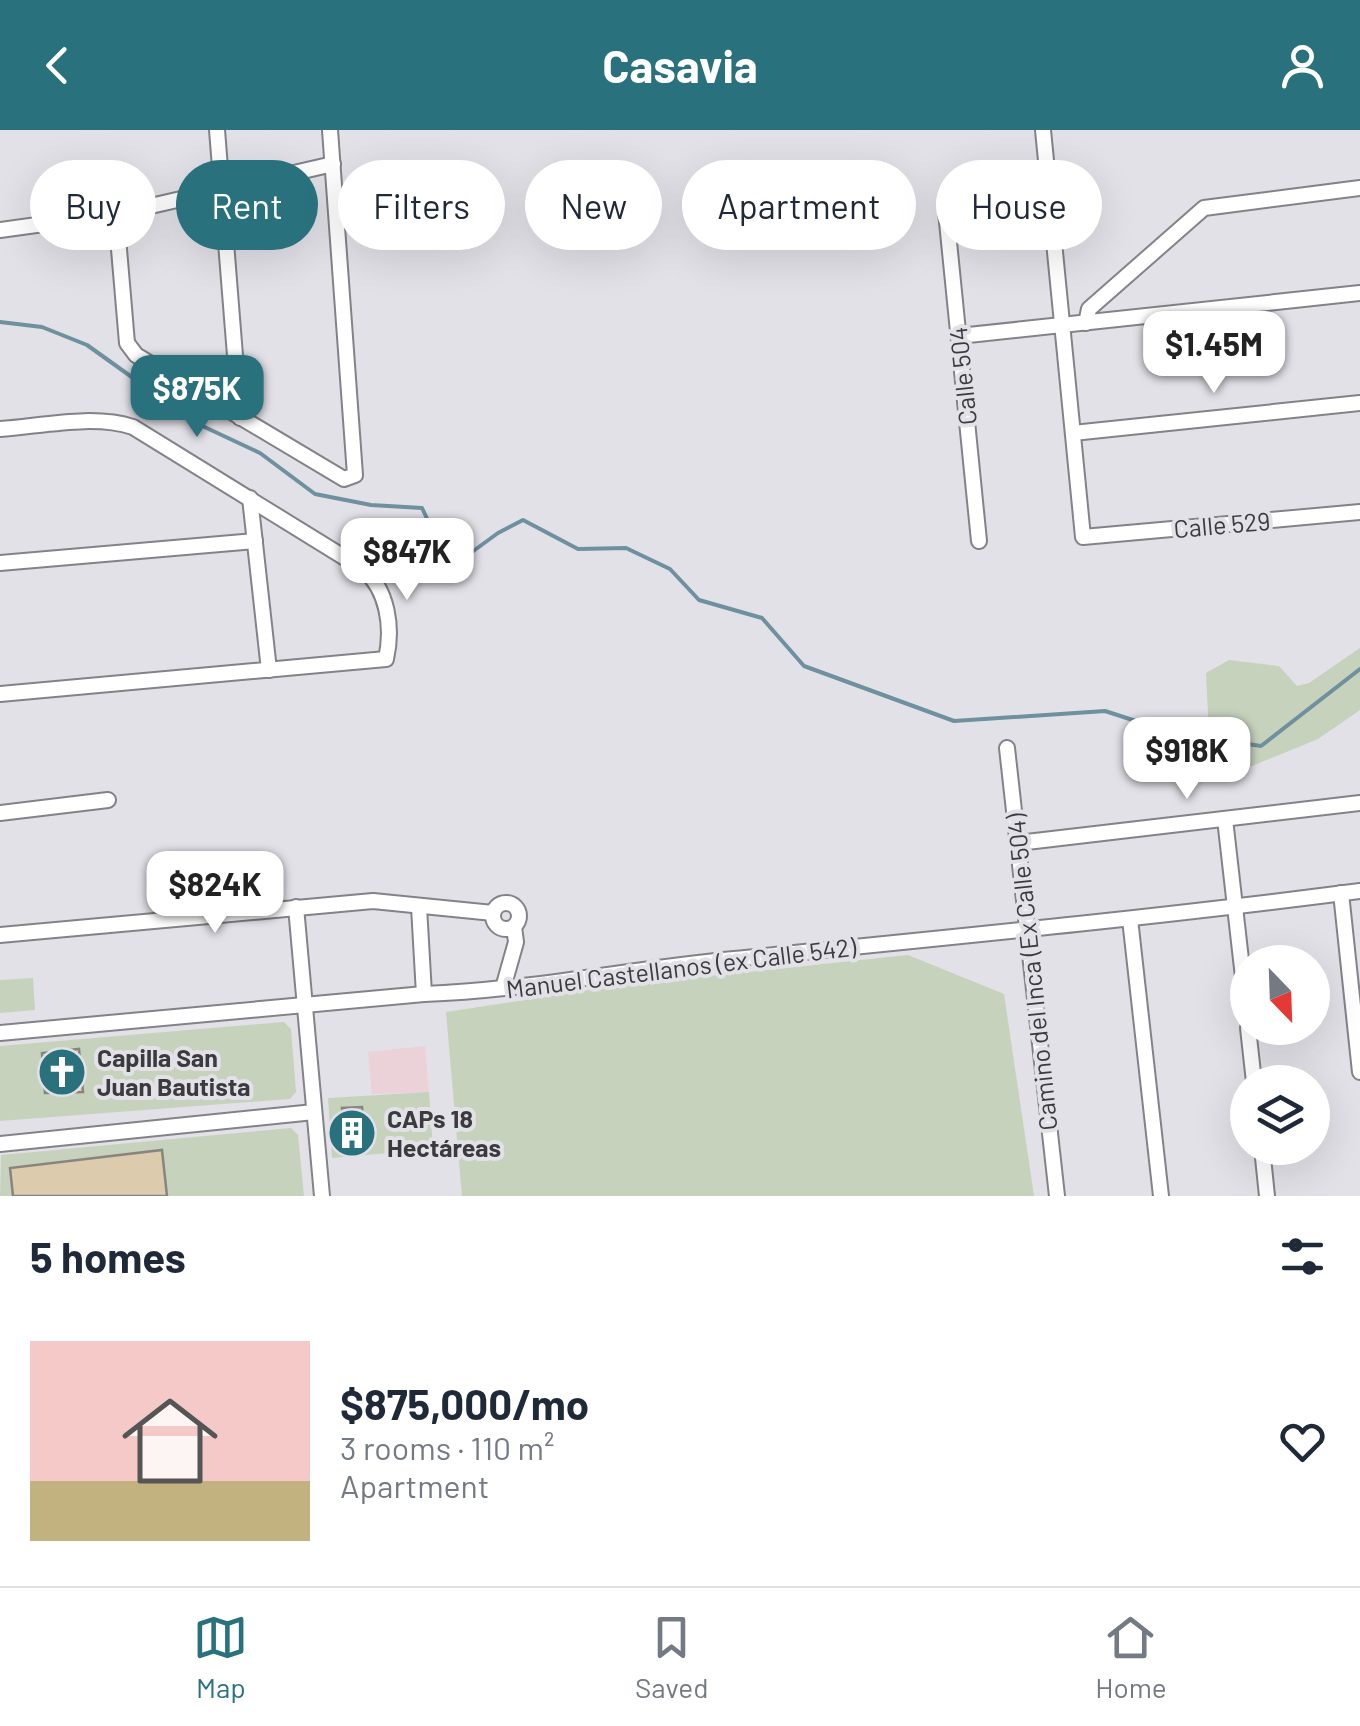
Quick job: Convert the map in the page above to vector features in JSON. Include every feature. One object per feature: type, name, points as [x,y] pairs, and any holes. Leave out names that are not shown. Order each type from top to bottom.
[{"type":"street","points":[[217,130],[220,160]]},
{"type":"street","points":[[119,250],[127,343],[136,355],[344,479],[355,474],[330,130]]},
{"type":"street","points":[[1043,130],[1073,433],[1360,403]]},
{"type":"street","points":[[318,167],[333,164]]},
{"type":"street","points":[[1086,323],[1090,310],[1204,208],[1360,188]]},
{"type":"street","points":[[0,230],[30,226]]},
{"type":"street","points":[[228,250],[240,418]]},
{"type":"street","name":"Calle 504","points":[[950,250],[979,541]]},
{"type":"street","points":[[959,336],[1360,294]]},
{"type":"street","points":[[0,429],[117,422],[142,432],[364,568],[378,581],[384,595],[389,646],[386,659],[0,694]]},
{"type":"street","name":"Calle 529","points":[[1073,433],[1083,537],[1360,512]]},
{"type":"street","points":[[250,498],[269,670]]},
{"type":"street","points":[[0,563],[255,541]]},
{"type":"street","name":"Camino del Inca (Ex Calle 504)","points":[[1008,748],[1057,1196]]},
{"type":"street","points":[[0,812],[108,800]]},
{"type":"street","points":[[1018,843],[1360,804]]},
{"type":"street","points":[[1225,819],[1239,945]]},
{"type":"street","name":"Manuel Castellanos (ex Calle 542)","points":[[0,1033],[503,988],[732,959],[1026,932],[1360,891]]},
{"type":"street","points":[[1340,893],[1360,1072]]},
{"type":"street","points":[[0,934],[373,901],[493,913]]},
{"type":"street","points":[[503,988],[516,942],[514,927],[520,916],[514,904],[501,904],[493,913],[494,922],[501,928],[514,927]]},
{"type":"street","points":[[296,906],[322,1196]]},
{"type":"street","points":[[424,994],[425,908]]},
{"type":"street","points":[[1130,918],[1160,1196]]},
{"type":"street","points":[[0,1144],[314,1112]]},
{"type":"street","points":[[1264,1165],[1267,1196]]},
{"type":"shaded area","points":[[425,1046],[429,1092],[372,1094],[368,1052]]},
{"type":"green space","points":[[1360,648],[1360,710],[1318,739],[1252,766],[1210,752],[1206,673],[1229,660],[1279,666],[1297,686],[1309,683]]},
{"type":"green space","points":[[908,955],[1004,994],[1034,1196],[462,1196],[446,1012],[615,986]]},
{"type":"green space","points":[[33,978],[35,1010],[0,1013],[0,980]]},
{"type":"green space","points":[[284,1022],[291,1029],[296,1092],[290,1099],[0,1121],[0,1046]]},
{"type":"green space","points":[[429,1092],[433,1149],[332,1158],[328,1098]]},
{"type":"green space","points":[[291,1128],[298,1135],[304,1196],[0,1196],[1,1155]]},
{"type":"building","name":"Capilla San Juan Bautista","points":[[79,1049],[83,1092],[45,1093],[42,1053]]},
{"type":"building","name":"CAPs 18 Hectáreas","points":[[362,1107],[363,1119],[357,1119],[360,1146],[346,1148],[342,1108]]},
{"type":"building","points":[[162,1150],[167,1196],[13,1196],[10,1168]]},
{"type":"waterway","points":[[0,322],[42,327],[87,345],[196,423],[260,453],[315,494],[371,505],[422,508],[431,527],[414,550],[418,563],[450,568],[523,520],[578,549],[626,548],[670,569],[699,600],[762,618],[804,666],[954,721],[1105,711],[1173,733],[1261,746],[1360,669]]},
{"type":"place","name":"Capilla San Juan Bautista","points":[[62,1072]]},
{"type":"place","name":"CAPs 18 Hectáreas","points":[[352,1133]]}]
